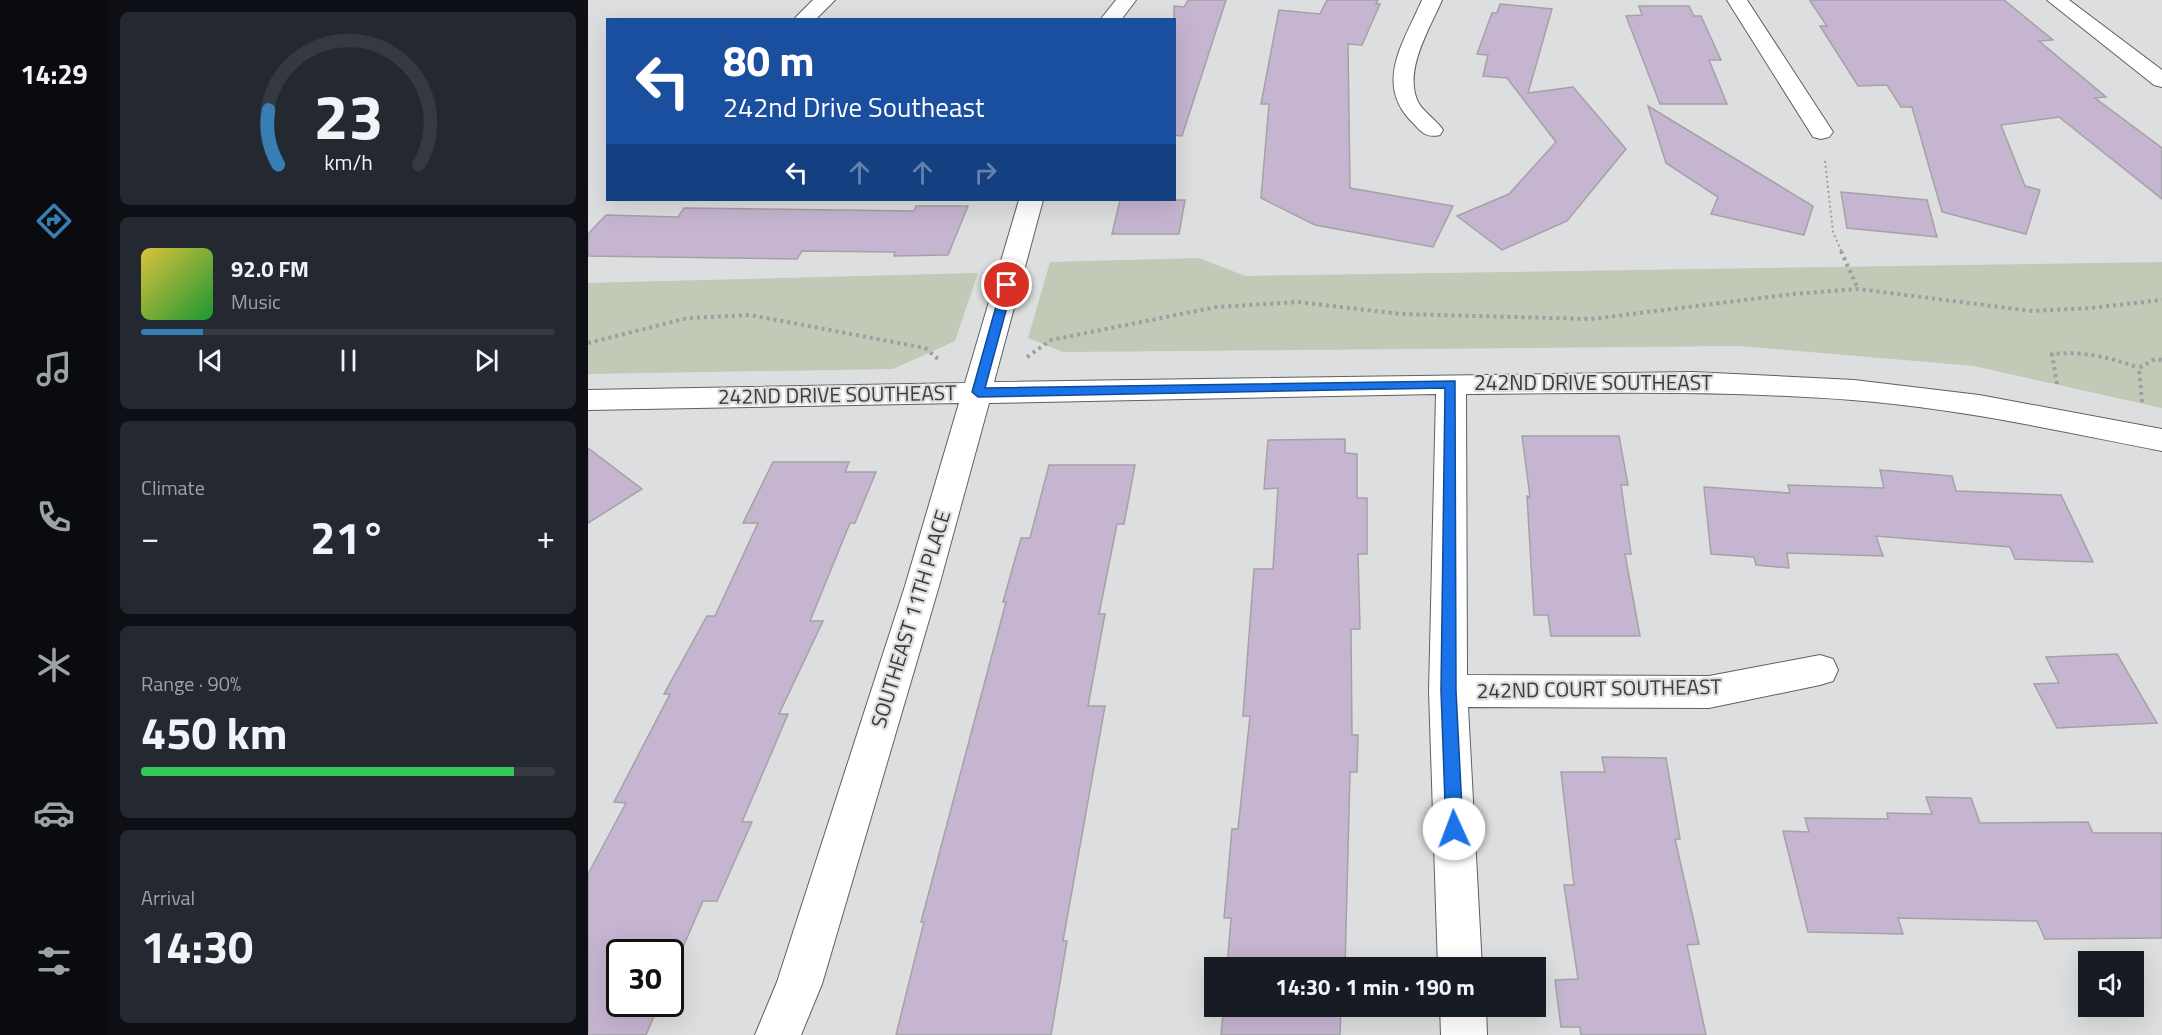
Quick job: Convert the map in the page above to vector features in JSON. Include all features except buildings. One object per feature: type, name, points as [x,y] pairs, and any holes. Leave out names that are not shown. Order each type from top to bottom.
[{"type":"street","points":[[805,18],[825,0]]},
{"type":"street","points":[[1112,18],[1126,0]]},
{"type":"street","points":[[1432,0],[1401,82],[1408,104],[1432,130]]},
{"type":"street","points":[[1737,0],[1821,132]]},
{"type":"street","points":[[2057,0],[2162,80]]},
{"type":"street","name":"SOUTHEAST 11TH PLACE","points":[[778,1035],[799,984],[922,586],[1031,201]]},
{"type":"street","name":"242ND DRIVE SOUTHEAST","points":[[588,400],[1451,384],[1694,382],[1854,390],[1979,405],[2162,440]]},
{"type":"street","points":[[1451,384],[1448,691],[1460,957]]},
{"type":"street","name":"242ND COURT SOUTHEAST","points":[[1448,691],[1709,692],[1820,670]]},
{"type":"street","points":[[1463,1017],[1464,1035]]},
{"type":"path","points":[[1821,132],[1833,232],[1858,289]]},
{"type":"path","points":[[588,344],[688,318],[750,315],[926,348],[978,392],[1051,340],[1216,307],[1298,302],[1401,314],[1591,319],[1793,294],[1858,289],[2032,310],[2091,308],[2162,300]]},
{"type":"path","points":[[2057,384],[2052,354],[2071,351],[2108,356],[2139,368]]},
{"type":"path","points":[[2139,368],[2155,359],[2162,360]]},
{"type":"path","points":[[2139,368],[2142,404]]},
{"type":"green space","points":[[1199,258],[1245,276],[2162,262],[2162,408],[1974,366],[1739,346],[1063,352],[1028,338],[1050,262]]},
{"type":"green space","points":[[978,273],[955,341],[893,369],[588,374],[588,283]]},
{"type":"route","points":[[1007,285],[978,392],[1451,384],[1448,691],[1454,829]]}]
